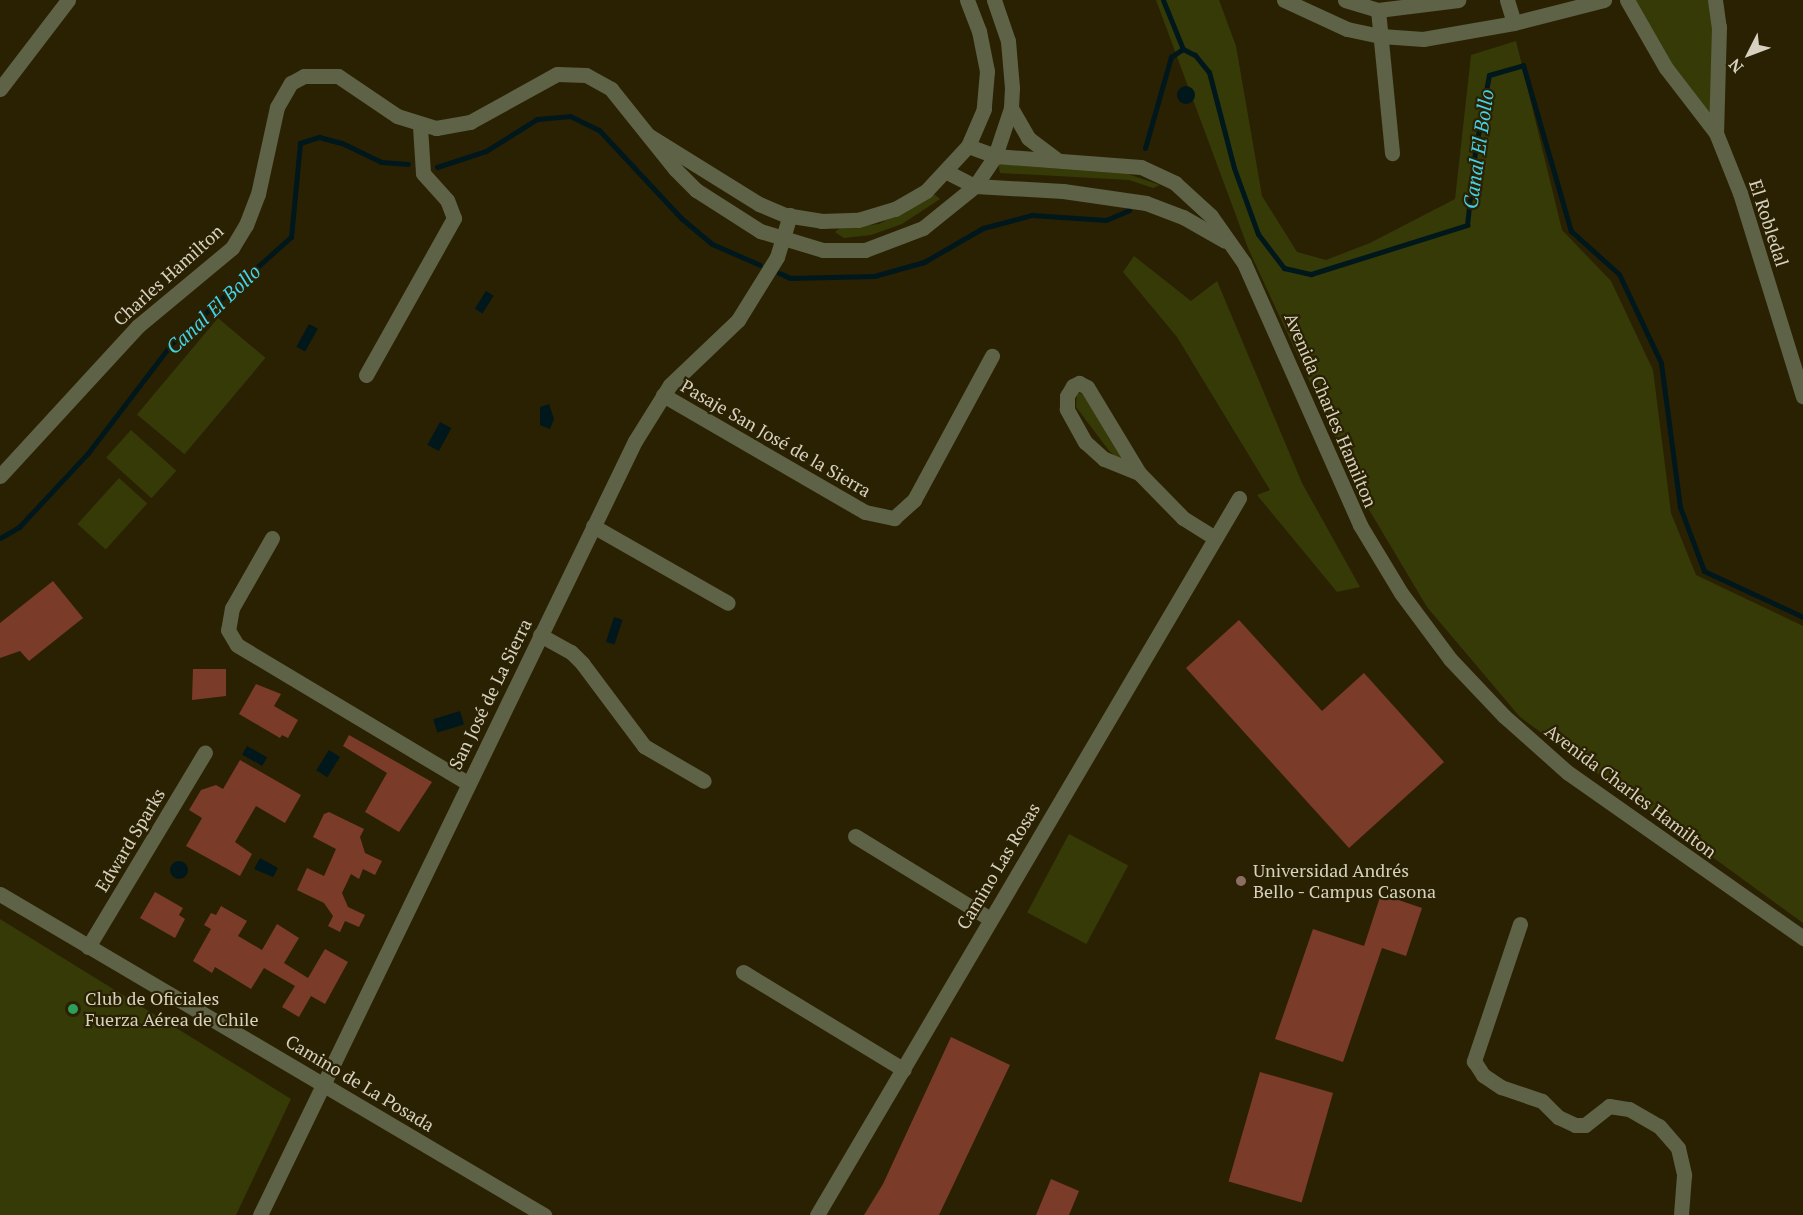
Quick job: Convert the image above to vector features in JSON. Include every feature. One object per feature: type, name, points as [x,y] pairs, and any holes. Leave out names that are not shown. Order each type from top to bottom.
[{"type":"street","points":[[0,89],[68,0]]},
{"type":"street","points":[[648,135],[738,193],[790,215],[840,222],[877,215],[919,196],[947,172],[968,146],[984,109],[987,71],[980,31],[967,0]]},
{"type":"street","points":[[366,375],[454,218],[447,200],[423,173],[420,126],[436,128],[470,122],[543,79],[572,72],[598,79],[611,89],[696,190],[760,231],[784,241],[846,251],[889,243],[938,219],[975,186],[995,156],[1011,108],[1008,41],[994,0]]},
{"type":"street","points":[[1284,0],[1330,23],[1381,36],[1444,37],[1514,23],[1604,0]]},
{"type":"street","points":[[1345,0],[1378,10],[1458,0]]},
{"type":"street","points":[[1507,0],[1514,23]]},
{"type":"street","name":"El Robledal","points":[[1627,0],[1666,68],[1716,133],[1740,193],[1803,396]]},
{"type":"street","name":"El Robledal","points":[[1715,0],[1719,27],[1716,133]]},
{"type":"street","points":[[1378,10],[1392,153]]},
{"type":"street","name":"Charles Hamilton","points":[[0,476],[138,326],[232,248],[246,225],[258,194],[277,107],[291,83],[317,74],[338,76],[420,126]]},
{"type":"street","points":[[1011,108],[1028,138],[1058,160]]},
{"type":"street","name":"Avenida Charles Hamilton","points":[[968,146],[995,156],[1129,165],[1164,176],[1198,203],[1233,246],[1261,295],[1326,454],[1360,525],[1401,593],[1450,659],[1504,716],[1568,772],[1803,938]]},
{"type":"street","points":[[947,172],[975,186],[1074,192],[1146,203],[1183,217],[1233,246]]},
{"type":"street","name":"San José de La Sierra","points":[[260,1215],[325,1086],[593,526],[663,395],[738,320],[784,241],[790,215]]},
{"type":"street","name":"Pasaje San José de la Sierra","points":[[663,395],[865,512],[894,518],[914,500],[992,356]]},
{"type":"street","points":[[1139,473],[1104,459],[1084,442],[1067,409],[1067,396],[1073,386],[1079,383],[1087,387],[1139,473],[1183,518],[1215,538]]},
{"type":"street","name":"Camino Las Rosas","points":[[817,1215],[904,1070],[989,918],[1239,498]]},
{"type":"street","points":[[593,526],[728,603]]},
{"type":"street","points":[[272,538],[232,608],[228,630],[237,645],[469,784]]},
{"type":"street","points":[[540,635],[571,652],[582,663],[644,746],[704,781]]},
{"type":"street","name":"Edward Sparks","points":[[88,947],[205,752]]},
{"type":"street","points":[[855,836],[989,918]]},
{"type":"street","name":"Camino de La Posada","points":[[0,894],[544,1215]]},
{"type":"street","points":[[1520,924],[1474,1061],[1483,1075],[1501,1087],[1542,1101],[1567,1121],[1585,1125],[1609,1106],[1619,1107],[1659,1126],[1678,1148],[1684,1175],[1681,1215]]},
{"type":"street","points":[[743,972],[904,1070]]},
{"type":"green space","points":[[1156,0],[1219,0],[1236,46],[1262,196],[1297,252],[1326,260],[1370,243],[1455,199],[1471,55],[1516,41],[1562,230],[1611,281],[1653,370],[1671,513],[1696,575],[1803,626],[1803,923],[1520,717],[1427,607],[1368,508],[1248,248]]},
{"type":"green space","points":[[1627,0],[1715,0],[1716,133]]},
{"type":"green space","points":[[998,164],[1128,174],[1160,185],[1153,188],[1129,180],[1000,173]]},
{"type":"green space","points":[[934,194],[940,199],[902,224],[871,235],[844,238],[835,232],[840,228],[879,224]]},
{"type":"green space","points":[[1134,256],[1191,301],[1217,281],[1302,483],[1360,587],[1337,592],[1257,495],[1270,490],[1177,337],[1123,272]]},
{"type":"green space","points":[[218,318],[265,358],[185,454],[137,415]]},
{"type":"green space","points":[[1077,392],[1085,395],[1125,457],[1119,459],[1110,452],[1076,407]]},
{"type":"green space","points":[[131,430],[176,471],[152,498],[106,457]]},
{"type":"green space","points":[[119,478],[147,503],[106,550],[78,524]]},
{"type":"green space","points":[[1069,834],[1128,865],[1086,944],[1027,913]]},
{"type":"green space","name":"Club de Oficiales Fuerza Aérea de Chile","points":[[0,919],[291,1099],[236,1215],[0,1215]]},
{"type":"water","points":[[1182,86],[1190,86],[1195,91],[1193,102],[1182,104],[1177,99],[1177,91]]},
{"type":"water","points":[[486,291],[494,296],[483,314],[475,309]]},
{"type":"water","points":[[309,324],[318,329],[305,352],[296,347]]},
{"type":"water","points":[[549,404],[554,419],[550,429],[540,425],[540,407]]},
{"type":"water","points":[[440,422],[451,428],[439,451],[427,445]]},
{"type":"water","points":[[614,617],[623,620],[615,645],[606,642]]},
{"type":"water","points":[[460,711],[464,724],[437,733],[433,719]]},
{"type":"water","points":[[247,746],[267,757],[262,766],[242,755]]},
{"type":"water","points":[[329,750],[340,757],[327,777],[316,770]]},
{"type":"water","points":[[260,858],[278,868],[273,877],[254,869]]},
{"type":"water","points":[[179,861],[185,864],[188,870],[185,876],[179,879],[173,876],[170,870],[173,864]]},
{"type":"building","points":[[53,581],[83,618],[29,661],[20,651],[0,658],[0,623]]},
{"type":"building","points":[[1239,620],[1322,711],[1364,673],[1444,762],[1349,848],[1186,668]]},
{"type":"building","points":[[193,669],[226,669],[226,696],[192,700]]},
{"type":"building","points":[[256,684],[281,694],[274,706],[298,720],[288,738],[282,735],[280,738],[239,714]]},
{"type":"building","points":[[349,735],[432,782],[399,832],[365,812],[387,773],[343,746]]},
{"type":"building","points":[[240,760],[301,795],[285,823],[256,806],[235,842],[252,854],[240,876],[186,846],[202,818],[189,810],[201,790],[216,785],[223,789]]},
{"type":"building","points":[[329,812],[364,829],[360,837],[365,853],[382,861],[375,875],[363,869],[359,879],[351,874],[342,893],[348,907],[365,915],[359,927],[345,921],[340,932],[328,926],[333,916],[324,903],[297,890],[307,868],[324,876],[336,849],[313,837],[324,814]]},
{"type":"building","points":[[155,892],[183,908],[179,915],[185,919],[175,938],[140,918]]},
{"type":"building","points":[[1381,894],[1422,908],[1406,956],[1382,948],[1343,1062],[1275,1039],[1313,929],[1364,946]]},
{"type":"building","points":[[221,906],[247,921],[238,936],[262,950],[277,924],[299,938],[284,963],[308,978],[325,949],[348,962],[325,1004],[311,996],[299,1017],[282,1007],[295,986],[264,968],[251,989],[215,967],[212,973],[193,961],[211,929],[204,925],[211,913],[216,915]]},
{"type":"building","points":[[951,1037],[1010,1065],[939,1215],[864,1215],[883,1184]]},
{"type":"building","points":[[1260,1072],[1333,1093],[1302,1203],[1229,1182]]},
{"type":"building","points":[[1051,1179],[1079,1191],[1069,1215],[1036,1215]]},
{"type":"waterway","points":[[1163,0],[1183,49]]},
{"type":"waterway","name":"Canal El Bollo","points":[[1145,148],[1171,57],[1183,49],[1195,55],[1209,72],[1234,168],[1258,234],[1284,268],[1311,274],[1467,225],[1475,151],[1489,75],[1523,65],[1571,231],[1619,274],[1661,363],[1680,507],[1704,571],[1803,617]]},
{"type":"waterway","name":"Canal El Bollo","points":[[437,167],[486,151],[537,119],[570,116],[599,130],[681,218],[712,244],[760,265]]},
{"type":"waterway","name":"Canal El Bollo","points":[[0,538],[19,527],[88,453],[173,342],[291,237],[300,143],[319,137],[342,143],[381,162],[408,164]]},
{"type":"waterway","name":"Canal El Bollo","points":[[779,273],[790,278],[874,276],[924,262],[983,228],[1032,215],[1106,220],[1129,210]]},
{"type":"place","name":"Universidad Andrés Bello - Campus Casona","points":[[1241,881]]},
{"type":"place","name":"Club de Oficiales Fuerza Aérea de Chile","points":[[73,1009]]}]
